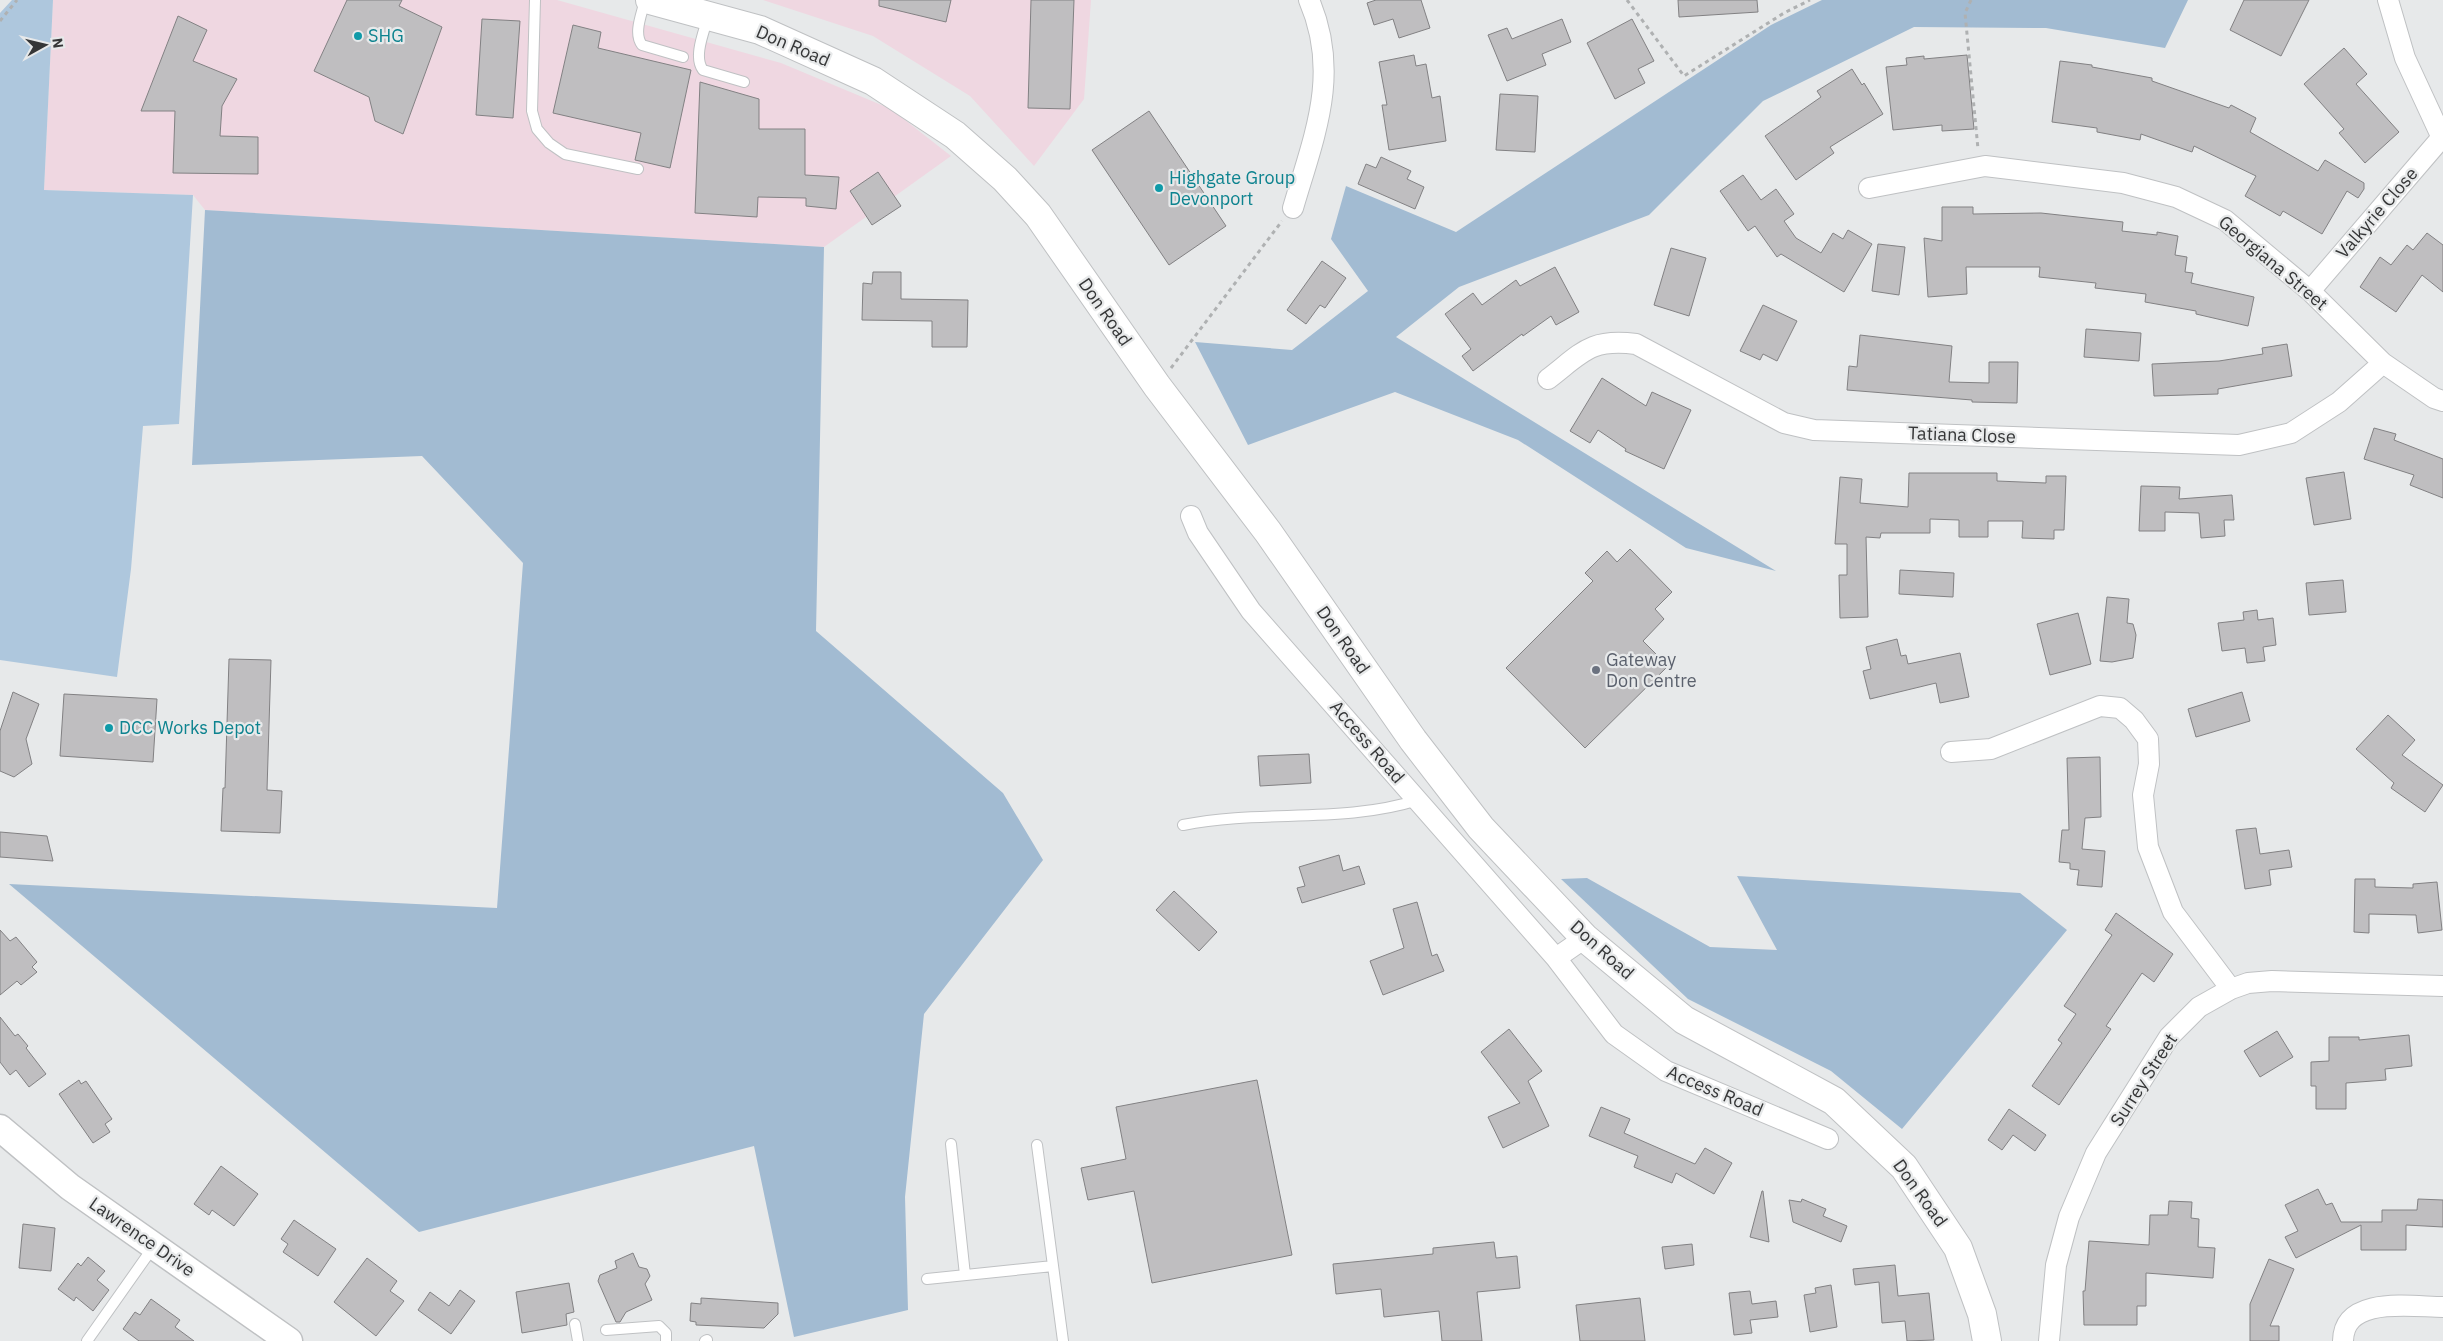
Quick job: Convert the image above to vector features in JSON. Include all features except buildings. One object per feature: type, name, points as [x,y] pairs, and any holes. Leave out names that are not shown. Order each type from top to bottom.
[{"type":"main road","name":"Don Road","points":[[650,0],[760,30],[873,81],[954,135],[1005,179],[1038,215],[1157,386],[1268,532],[1413,740],[1475,820],[1585,938],[1684,1020],[1834,1101],[1904,1167],[1958,1248],[1982,1314],[1987,1341]]},
{"type":"street","points":[[1293,208],[1322,110],[1325,58],[1308,0]]},
{"type":"street","points":[[2388,0],[2405,58],[2442,137]]},
{"type":"street","name":"Valkyrie Close","points":[[2310,291],[2442,137]]},
{"type":"street","name":"Georgiana Street","points":[[1869,188],[1980,167],[2123,183],[2176,197],[2225,220],[2310,291],[2384,363],[2434,398],[2443,401]]},
{"type":"street","name":"Tatiana Close","points":[[1548,379],[1589,347],[1614,341],[1636,344],[1784,424],[1814,430],[2239,446],[2291,433],[2339,402],[2384,363]]},
{"type":"street","name":"Access Road","points":[[1191,516],[1198,533],[1251,611],[1556,958],[1614,1034],[1666,1071],[1828,1139]]},
{"type":"street","points":[[1951,752],[1992,749],[2100,706],[2120,708],[2134,720],[2148,739],[2148,764],[2144,795],[2148,847],[2173,912],[2231,989]]},
{"type":"street","points":[[1556,958],[1585,938]]},
{"type":"street","name":"Surrey Street","points":[[2049,1341],[2056,1265],[2069,1217],[2096,1153],[2169,1037],[2199,1007],[2231,989],[2248,983],[2272,981],[2443,986]]},
{"type":"street","name":"Lawrence Drive","points":[[0,1128],[70,1187],[289,1341]]},
{"type":"street","points":[[2343,1341],[2343,1331],[2353,1318],[2357,1314],[2371,1308],[2443,1307]]},
{"type":"lane","points":[[535,0],[532,111],[537,129],[549,143],[565,154],[638,169]]},
{"type":"lane","points":[[645,0],[638,40],[642,45],[683,57]]},
{"type":"lane","points":[[708,16],[698,57],[699,65],[703,70],[744,82]]},
{"type":"lane","points":[[1184,825],[1240,817],[1374,811],[1418,800]]},
{"type":"lane","points":[[951,1144],[965,1275]]},
{"type":"lane","points":[[1038,1145],[1063,1341]]},
{"type":"lane","points":[[87,1341],[154,1246]]},
{"type":"lane","points":[[927,1279],[1053,1266]]},
{"type":"lane","points":[[575,1324],[578,1341]]},
{"type":"lane","points":[[606,1330],[659,1326],[666,1333],[666,1341]]},
{"type":"path","points":[[0,22],[17,0]]},
{"type":"path","points":[[1627,0],[1684,76],[1784,13],[1810,0]]},
{"type":"path","points":[[1971,0],[1965,13],[1980,167]]},
{"type":"path","points":[[1157,386],[1293,208]]},
{"type":"shaded area","points":[[12,0],[53,0],[44,190],[193,195],[179,424],[143,426],[131,569],[117,677],[0,660],[0,13]]},
{"type":"shaded area","points":[[53,0],[557,0],[781,63],[891,109],[951,156],[824,247],[205,210],[193,195],[44,190]]},
{"type":"shaded area","points":[[763,0],[1091,0],[1084,99],[1034,166],[970,96],[873,36]]},
{"type":"shaded area","points":[[1822,0],[2188,0],[2165,48],[2046,28],[1914,27],[1763,101],[1649,215],[1459,287],[1396,337],[1776,571],[1686,548],[1518,440],[1395,392],[1248,445],[1195,342],[1292,350],[1368,291],[1331,239],[1346,186],[1456,232],[1771,25]]},
{"type":"shaded area","points":[[205,210],[824,247],[816,631],[1003,793],[1043,860],[924,1014],[905,1197],[908,1310],[794,1337],[754,1146],[419,1232],[9,884],[497,908],[523,563],[422,456],[192,465]]},
{"type":"shaded area","points":[[1737,876],[2020,893],[2067,930],[1902,1129],[1831,1071],[1688,999],[1561,879],[1587,878],[1710,947],[1777,950]]},
{"type":"place","name":"SHG","points":[[358,36]]},
{"type":"place","name":"Highgate Group Devonport","points":[[1159,188]]},
{"type":"place","name":"Gateway Don Centre","points":[[1596,670]]},
{"type":"place","name":"DCC Works Depot","points":[[109,728]]}]
